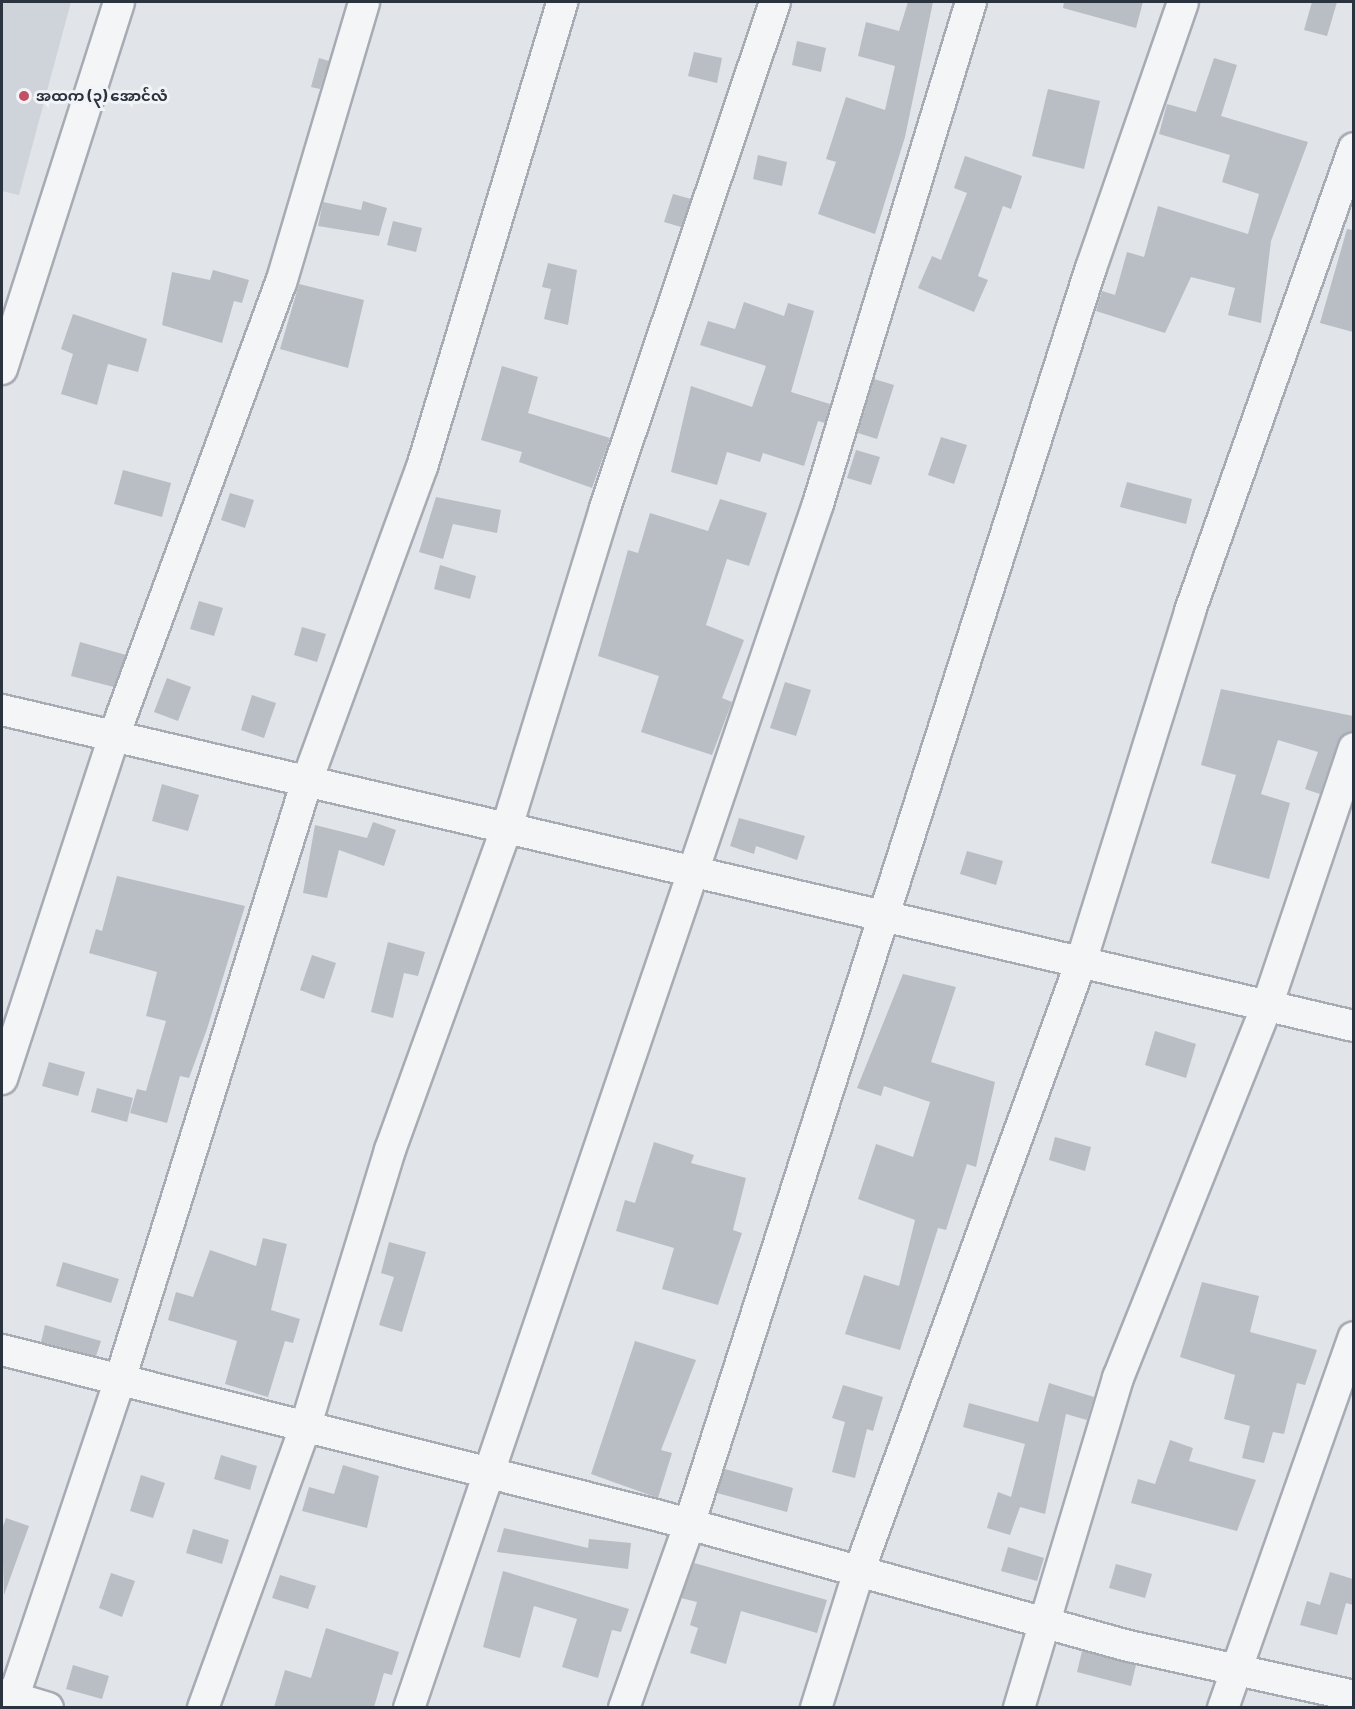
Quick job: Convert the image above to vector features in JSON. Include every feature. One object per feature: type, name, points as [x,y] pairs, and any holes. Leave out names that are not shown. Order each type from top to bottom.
[{"type":"street","points":[[2,369],[119,2]]},
{"type":"street","points":[[2,1079],[114,736],[281,283],[364,2]]},
{"type":"street","points":[[48,1707],[8,1700],[119,1383],[307,781],[422,467],[562,2]]},
{"type":"street","points":[[203,1707],[305,1428],[390,1150],[507,827],[605,508],[775,2]]},
{"type":"street","points":[[409,1707],[691,870],[818,504],[971,2]]},
{"type":"street","points":[[624,1707],[689,1525],[802,1162],[887,916],[1091,268],[1183,2]]},
{"type":"street","points":[[816,1707],[859,1571],[1081,962],[1190,611],[1353,148]]},
{"type":"street","points":[[2,710],[1353,1026]]},
{"type":"street","points":[[1018,1707],[1118,1378],[1267,1006],[1353,748]]},
{"type":"street","points":[[1223,1707],[1353,1337]]},
{"type":"street","points":[[2,1350],[119,1383],[689,1525],[1044,1622],[1235,1670],[1353,1696]]},
{"type":"shaded area","name":"အထက (၃) အောင်လံ","points":[[2,2],[71,2],[19,195],[2,191]]},
{"type":"building","points":[[908,2],[933,2],[905,137],[875,234],[818,214],[836,162],[826,159],[846,97],[885,110],[895,66],[858,56],[866,22],[899,31]]},
{"type":"building","points":[[1064,2],[1143,2],[1136,28],[1063,8]]},
{"type":"building","points":[[1312,2],[1337,2],[1327,36],[1304,30]]},
{"type":"building","points":[[797,41],[826,48],[821,72],[792,65]]},
{"type":"building","points":[[694,52],[722,58],[717,83],[688,76]]},
{"type":"building","points":[[319,58],[329,61],[320,89],[311,87]]},
{"type":"building","points":[[1214,58],[1237,65],[1221,116],[1308,142],[1271,241],[1261,323],[1228,315],[1235,288],[1191,277],[1165,333],[1096,311],[1102,291],[1115,295],[1127,252],[1144,257],[1158,206],[1248,234],[1259,194],[1222,182],[1230,155],[1159,134],[1167,104],[1196,112]]},
{"type":"building","points":[[1048,89],[1100,101],[1084,169],[1032,156]]},
{"type":"building","points":[[758,155],[787,162],[782,186],[753,179]]},
{"type":"building","points":[[965,156],[1022,176],[1011,209],[1003,206],[978,276],[988,280],[974,312],[918,288],[932,256],[941,260],[967,193],[954,188]]},
{"type":"building","points":[[673,194],[691,199],[681,227],[664,222]]},
{"type":"building","points":[[363,201],[387,208],[379,236],[318,226],[323,202],[361,210]]},
{"type":"building","points":[[393,221],[422,228],[416,252],[387,245]]},
{"type":"building","points":[[1347,229],[1353,230],[1353,332],[1320,323]]},
{"type":"building","points":[[548,263],[577,270],[568,325],[544,319],[551,289],[542,287]]},
{"type":"building","points":[[213,270],[249,280],[242,303],[234,301],[222,343],[162,325],[172,272],[210,280]]},
{"type":"building","points":[[299,284],[364,300],[348,368],[280,349]]},
{"type":"building","points":[[744,302],[784,316],[788,303],[814,311],[791,392],[830,404],[825,423],[818,421],[804,466],[763,453],[760,462],[727,452],[717,485],[671,472],[691,386],[752,407],[766,366],[700,345],[708,321],[735,329]]},
{"type":"building","points":[[73,314],[147,339],[138,372],[108,364],[97,405],[61,394],[73,354],[61,349]]},
{"type":"building","points":[[502,366],[538,377],[528,413],[610,438],[592,488],[519,462],[522,452],[481,440]]},
{"type":"building","points":[[874,379],[894,385],[877,439],[858,433]]},
{"type":"building","points":[[941,437],[967,445],[954,484],[928,475]]},
{"type":"building","points":[[856,450],[880,457],[871,485],[847,478]]},
{"type":"building","points":[[123,470],[171,483],[162,517],[114,504]]},
{"type":"building","points":[[1127,482],[1192,499],[1186,524],[1120,507]]},
{"type":"building","points":[[230,493],[254,500],[245,528],[221,520]]},
{"type":"building","points":[[436,497],[501,510],[497,533],[453,524],[443,559],[419,552]]},
{"type":"building","points":[[720,499],[767,513],[749,566],[727,559],[706,625],[744,640],[722,698],[732,702],[712,755],[641,732],[659,676],[598,656],[628,550],[638,553],[650,513],[708,531]]},
{"type":"building","points":[[440,565],[476,576],[470,599],[434,589]]},
{"type":"building","points":[[199,601],[223,608],[214,636],[190,629]]},
{"type":"building","points":[[302,627],[326,634],[317,662],[294,655]]},
{"type":"building","points":[[80,642],[126,655],[114,687],[71,676]]},
{"type":"building","points":[[167,678],[191,687],[178,721],[154,712]]},
{"type":"building","points":[[785,682],[811,690],[796,736],[770,728]]},
{"type":"building","points":[[1221,689],[1353,716],[1353,731],[1338,742],[1320,794],[1305,789],[1318,752],[1278,740],[1261,794],[1290,803],[1269,879],[1211,863],[1236,775],[1201,765]]},
{"type":"building","points":[[252,695],[276,703],[264,738],[241,730]]},
{"type":"building","points":[[162,784],[199,795],[188,831],[152,821]]},
{"type":"building","points":[[739,818],[805,836],[797,860],[756,846],[754,854],[730,846]]},
{"type":"building","points":[[373,822],[396,830],[384,866],[339,850],[327,898],[303,893],[315,825],[367,838]]},
{"type":"building","points":[[967,851],[1003,861],[996,885],[960,874]]},
{"type":"building","points":[[117,876],[245,906],[207,1029],[189,1078],[180,1076],[167,1123],[130,1113],[137,1089],[146,1091],[166,1021],[146,1016],[157,972],[89,953],[96,929],[102,931]]},
{"type":"building","points":[[388,942],[425,952],[418,976],[404,973],[393,1018],[371,1012]]},
{"type":"building","points":[[312,955],[336,963],[324,999],[300,990]]},
{"type":"building","points":[[903,974],[956,987],[931,1062],[995,1082],[976,1167],[967,1164],[946,1230],[938,1228],[900,1350],[845,1334],[864,1275],[899,1286],[915,1220],[858,1199],[876,1144],[913,1157],[930,1102],[884,1086],[881,1096],[857,1088]]},
{"type":"building","points":[[1155,1031],[1196,1044],[1186,1078],[1145,1065]]},
{"type":"building","points":[[49,1062],[85,1072],[78,1096],[42,1086]]},
{"type":"building","points":[[97,1088],[133,1098],[127,1122],[91,1112]]},
{"type":"building","points":[[1055,1137],[1091,1147],[1085,1171],[1049,1160]]},
{"type":"building","points":[[654,1142],[694,1155],[691,1163],[746,1178],[733,1230],[742,1233],[718,1305],[662,1289],[674,1248],[616,1231],[625,1200],[635,1203]]},
{"type":"building","points":[[263,1238],[287,1244],[271,1310],[300,1319],[293,1343],[285,1341],[268,1397],[225,1384],[237,1341],[168,1320],[176,1292],[193,1297],[210,1250],[256,1266]]},
{"type":"building","points":[[389,1242],[426,1252],[402,1332],[379,1325],[394,1277],[381,1273]]},
{"type":"building","points":[[63,1262],[119,1279],[111,1303],[56,1286]]},
{"type":"building","points":[[1202,1282],[1259,1296],[1250,1332],[1317,1350],[1305,1385],[1297,1383],[1284,1434],[1273,1432],[1264,1463],[1242,1458],[1250,1426],[1224,1419],[1235,1375],[1180,1357]]},
{"type":"building","points":[[45,1325],[101,1341],[96,1356],[41,1342]]},
{"type":"building","points":[[635,1341],[696,1360],[661,1450],[672,1453],[658,1498],[591,1474]]},
{"type":"building","points":[[1049,1383],[1094,1397],[1087,1420],[1066,1414],[1045,1514],[1020,1507],[1010,1535],[987,1528],[998,1492],[1011,1497],[1025,1444],[963,1427],[969,1403],[1038,1422]]},
{"type":"building","points":[[843,1385],[883,1397],[873,1431],[867,1429],[855,1478],[832,1472],[845,1422],[832,1418]]},
{"type":"building","points":[[1170,1440],[1193,1448],[1189,1461],[1256,1480],[1237,1531],[1131,1503],[1138,1479],[1155,1484]]},
{"type":"building","points":[[221,1455],[257,1466],[250,1490],[214,1479]]},
{"type":"building","points":[[343,1465],[379,1476],[367,1528],[302,1511],[309,1487],[334,1494]]},
{"type":"building","points":[[725,1469],[793,1488],[787,1512],[717,1493]]},
{"type":"building","points":[[141,1475],[165,1483],[153,1518],[130,1511]]},
{"type":"building","points":[[6,1518],[29,1526],[4,1595],[2,1529]]},
{"type":"building","points":[[504,1528],[588,1548],[589,1539],[631,1543],[628,1569],[497,1552]]},
{"type":"building","points":[[193,1529],[229,1540],[222,1564],[186,1553]]},
{"type":"building","points":[[1008,1547],[1044,1558],[1037,1581],[1001,1571]]},
{"type":"building","points":[[694,1563],[827,1600],[817,1633],[741,1611],[726,1664],[690,1653],[698,1628],[690,1625],[697,1602],[681,1598]]},
{"type":"building","points":[[1116,1564],[1152,1574],[1145,1598],[1109,1588]]},
{"type":"building","points":[[503,1571],[629,1609],[621,1632],[612,1630],[598,1678],[562,1667],[577,1619],[534,1606],[520,1658],[483,1647]]},
{"type":"building","points":[[1330,1572],[1353,1579],[1353,1605],[1346,1603],[1337,1635],[1300,1625],[1307,1601],[1320,1605]]},
{"type":"building","points":[[111,1573],[135,1581],[122,1617],[99,1608]]},
{"type":"building","points":[[280,1575],[316,1586],[308,1609],[272,1598]]},
{"type":"building","points":[[326,1628],[399,1652],[392,1675],[384,1673],[374,1707],[274,1707],[285,1670],[311,1678]]},
{"type":"building","points":[[1082,1651],[1136,1665],[1131,1686],[1077,1672]]},
{"type":"building","points":[[73,1665],[109,1676],[102,1699],[66,1689]]},
{"type":"place","name":"အထက (၃) အောင်လံ","points":[[24,96]]}]
